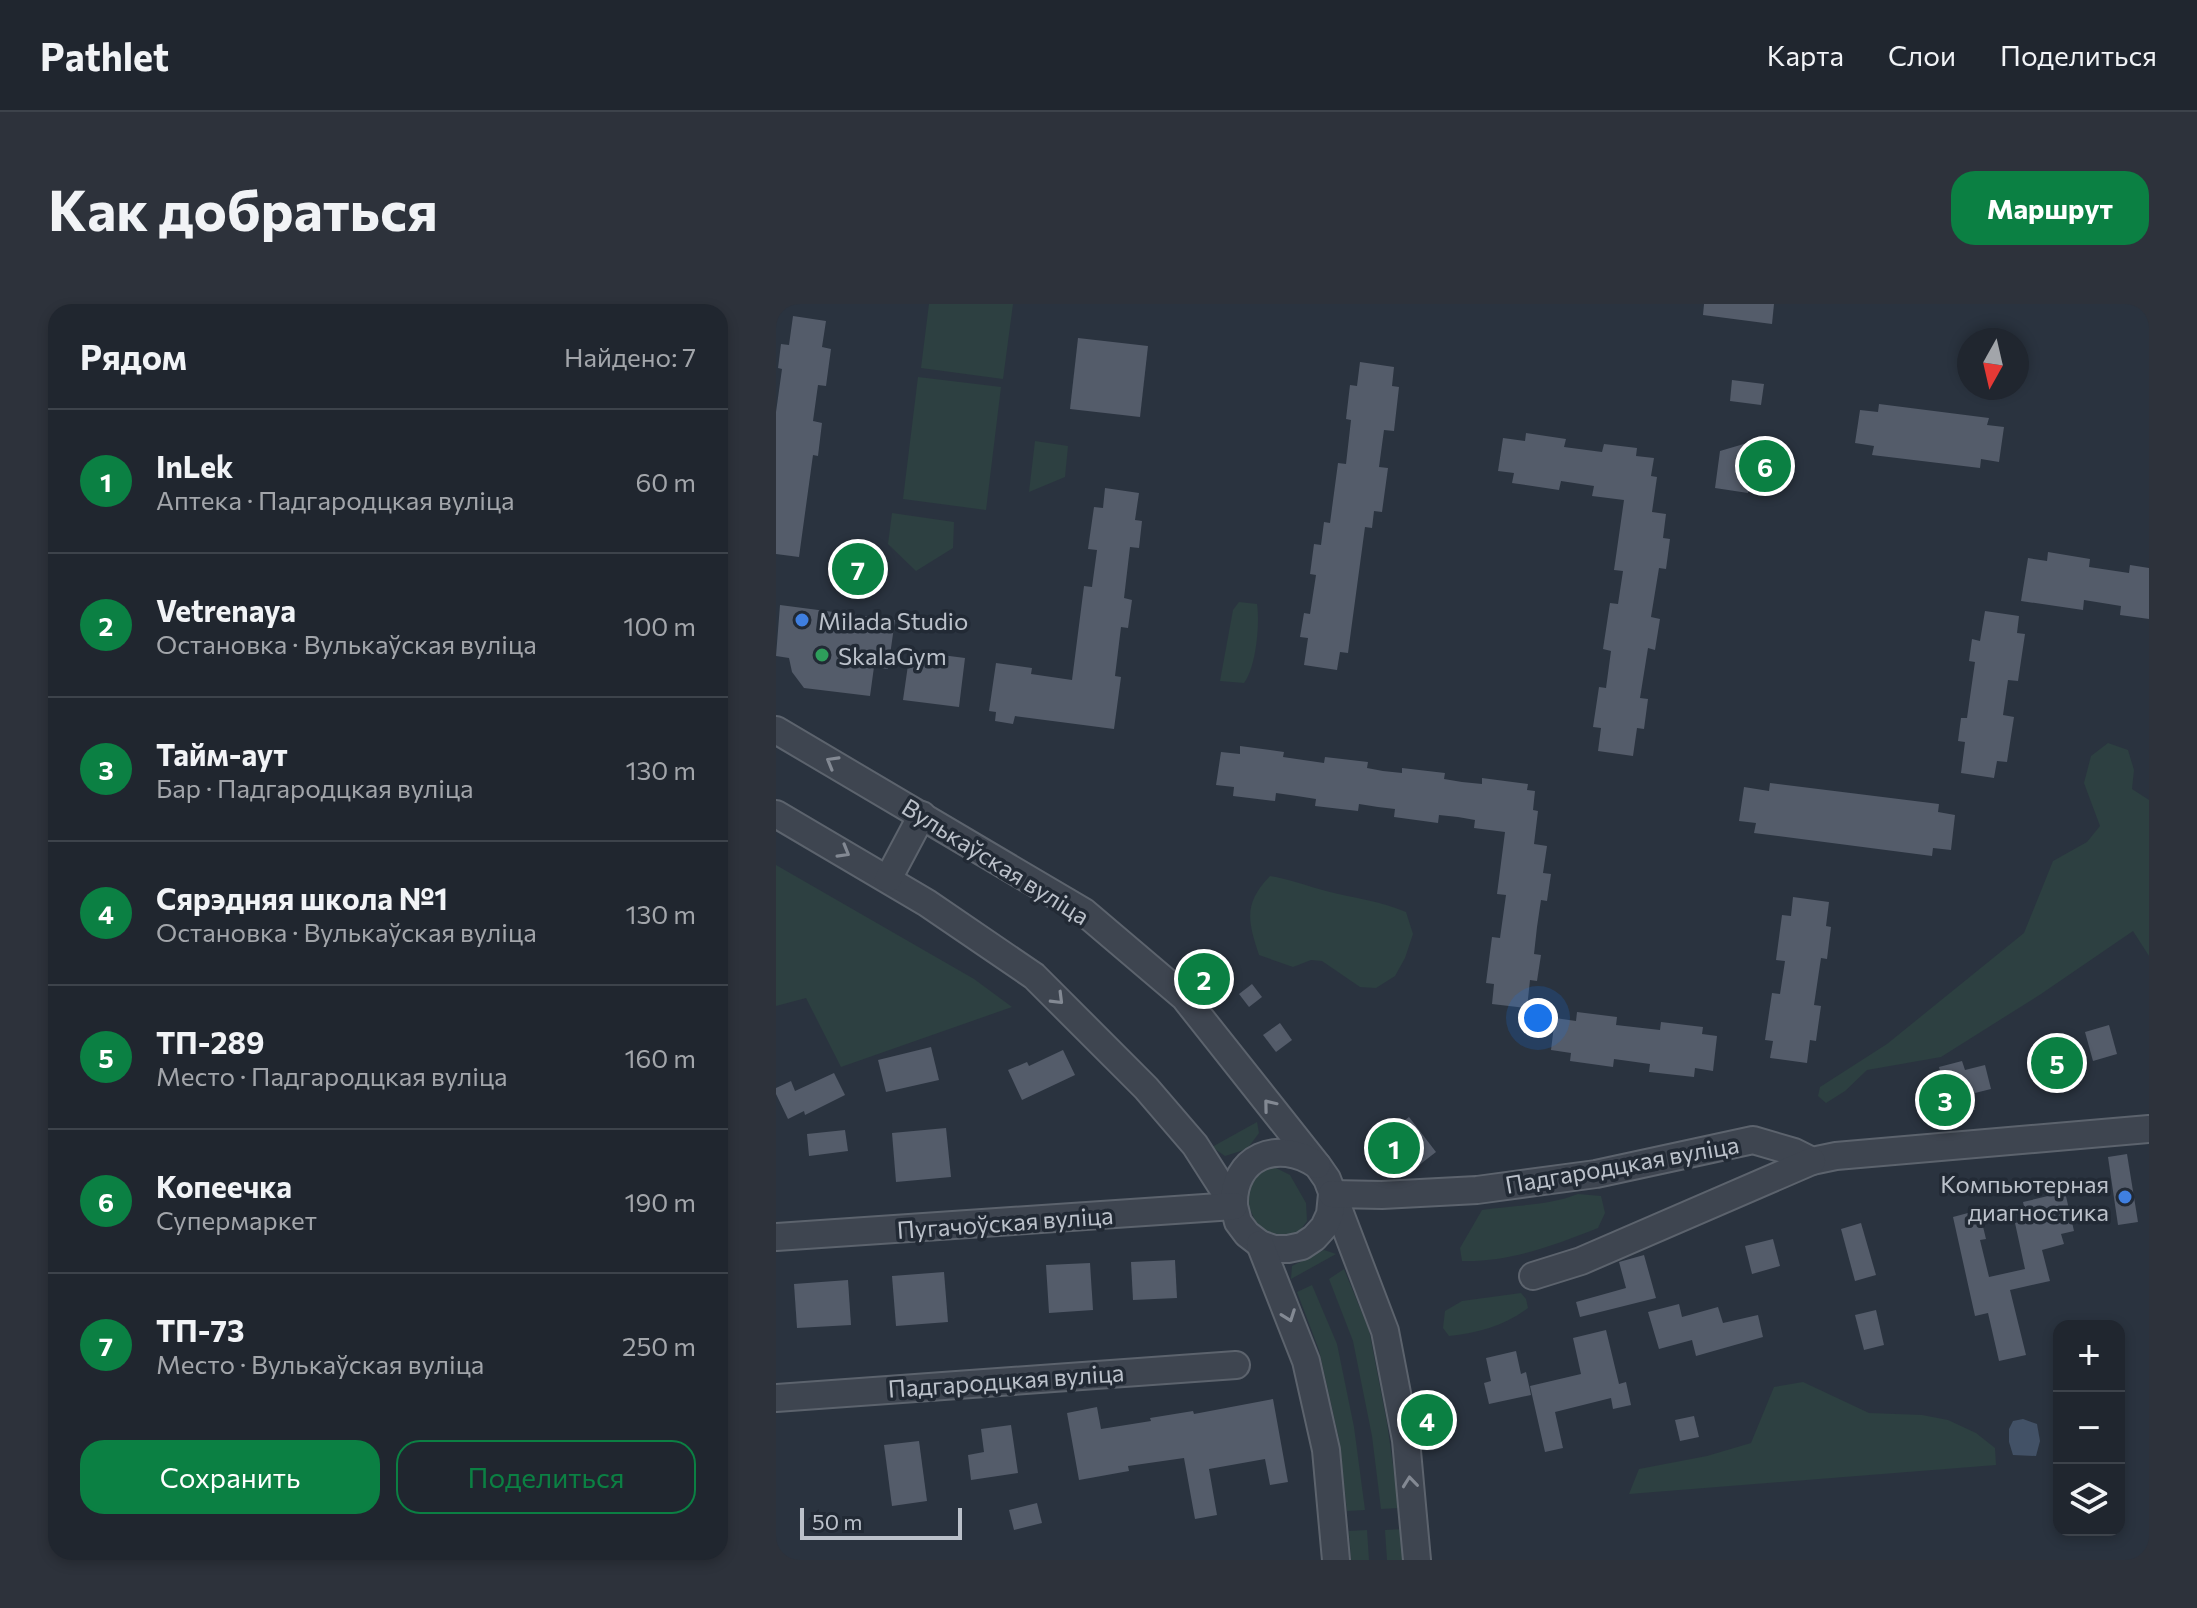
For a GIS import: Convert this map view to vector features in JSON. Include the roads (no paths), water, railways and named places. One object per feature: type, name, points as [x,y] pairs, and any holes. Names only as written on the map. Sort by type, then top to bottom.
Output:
[{"type":"street","name":"Вулькаўская вуліца","points":[[776,730],[1084,912],[1184,997],[1318,1166],[1327,1179],[1385,1331],[1406,1440],[1417,1560]]},
{"type":"street","points":[[776,814],[888,879],[1034,976],[1146,1088],[1195,1145],[1234,1206]]},
{"type":"street","points":[[888,879],[922,815]]},
{"type":"street","name":"Падгародцкая вуліца","points":[[1533,1276],[1581,1261],[1812,1161],[1836,1156],[2149,1129]]},
{"type":"street","name":"Падгародцкая вуліца","points":[[1332,1194],[1477,1190],[1596,1174],[1753,1140],[1794,1152],[1812,1161]]},
{"type":"street","points":[[1318,1166],[1305,1157],[1289,1152],[1275,1152],[1250,1164],[1235,1188],[1234,1206],[1238,1222],[1260,1244],[1274,1249],[1302,1246],[1324,1227],[1330,1214],[1332,1194]]},
{"type":"street","name":"Пугачоўская вуліца","points":[[776,1237],[1234,1206]]},
{"type":"street","points":[[1260,1244],[1306,1361],[1326,1450],[1336,1560]]},
{"type":"street","name":"Падгародцкая вуліца","points":[[776,1398],[1236,1365]]},
{"type":"water","points":[[2023,1419],[2037,1424],[2040,1441],[2036,1456],[2013,1455],[2009,1429],[2013,1421]]},
{"type":"place","name":"Копеечка","points":[[1765,466]]},
{"type":"place","name":"ТП-73","points":[[858,569]]},
{"type":"place","name":"Milada Studio","points":[[802,620]]},
{"type":"place","name":"SkalaGym","points":[[822,655]]},
{"type":"place","name":"Vetrenaya","points":[[1204,979]]},
{"type":"place","name":"ТП-289","points":[[2057,1063]]},
{"type":"place","name":"Тайм-аут","points":[[1945,1100]]},
{"type":"place","name":"InLek","points":[[1394,1148]]},
{"type":"place","name":"Компьютерная диагностика","points":[[2125,1197]]},
{"type":"place","name":"Сярэдняя школа №1","points":[[1427,1420]]}]
